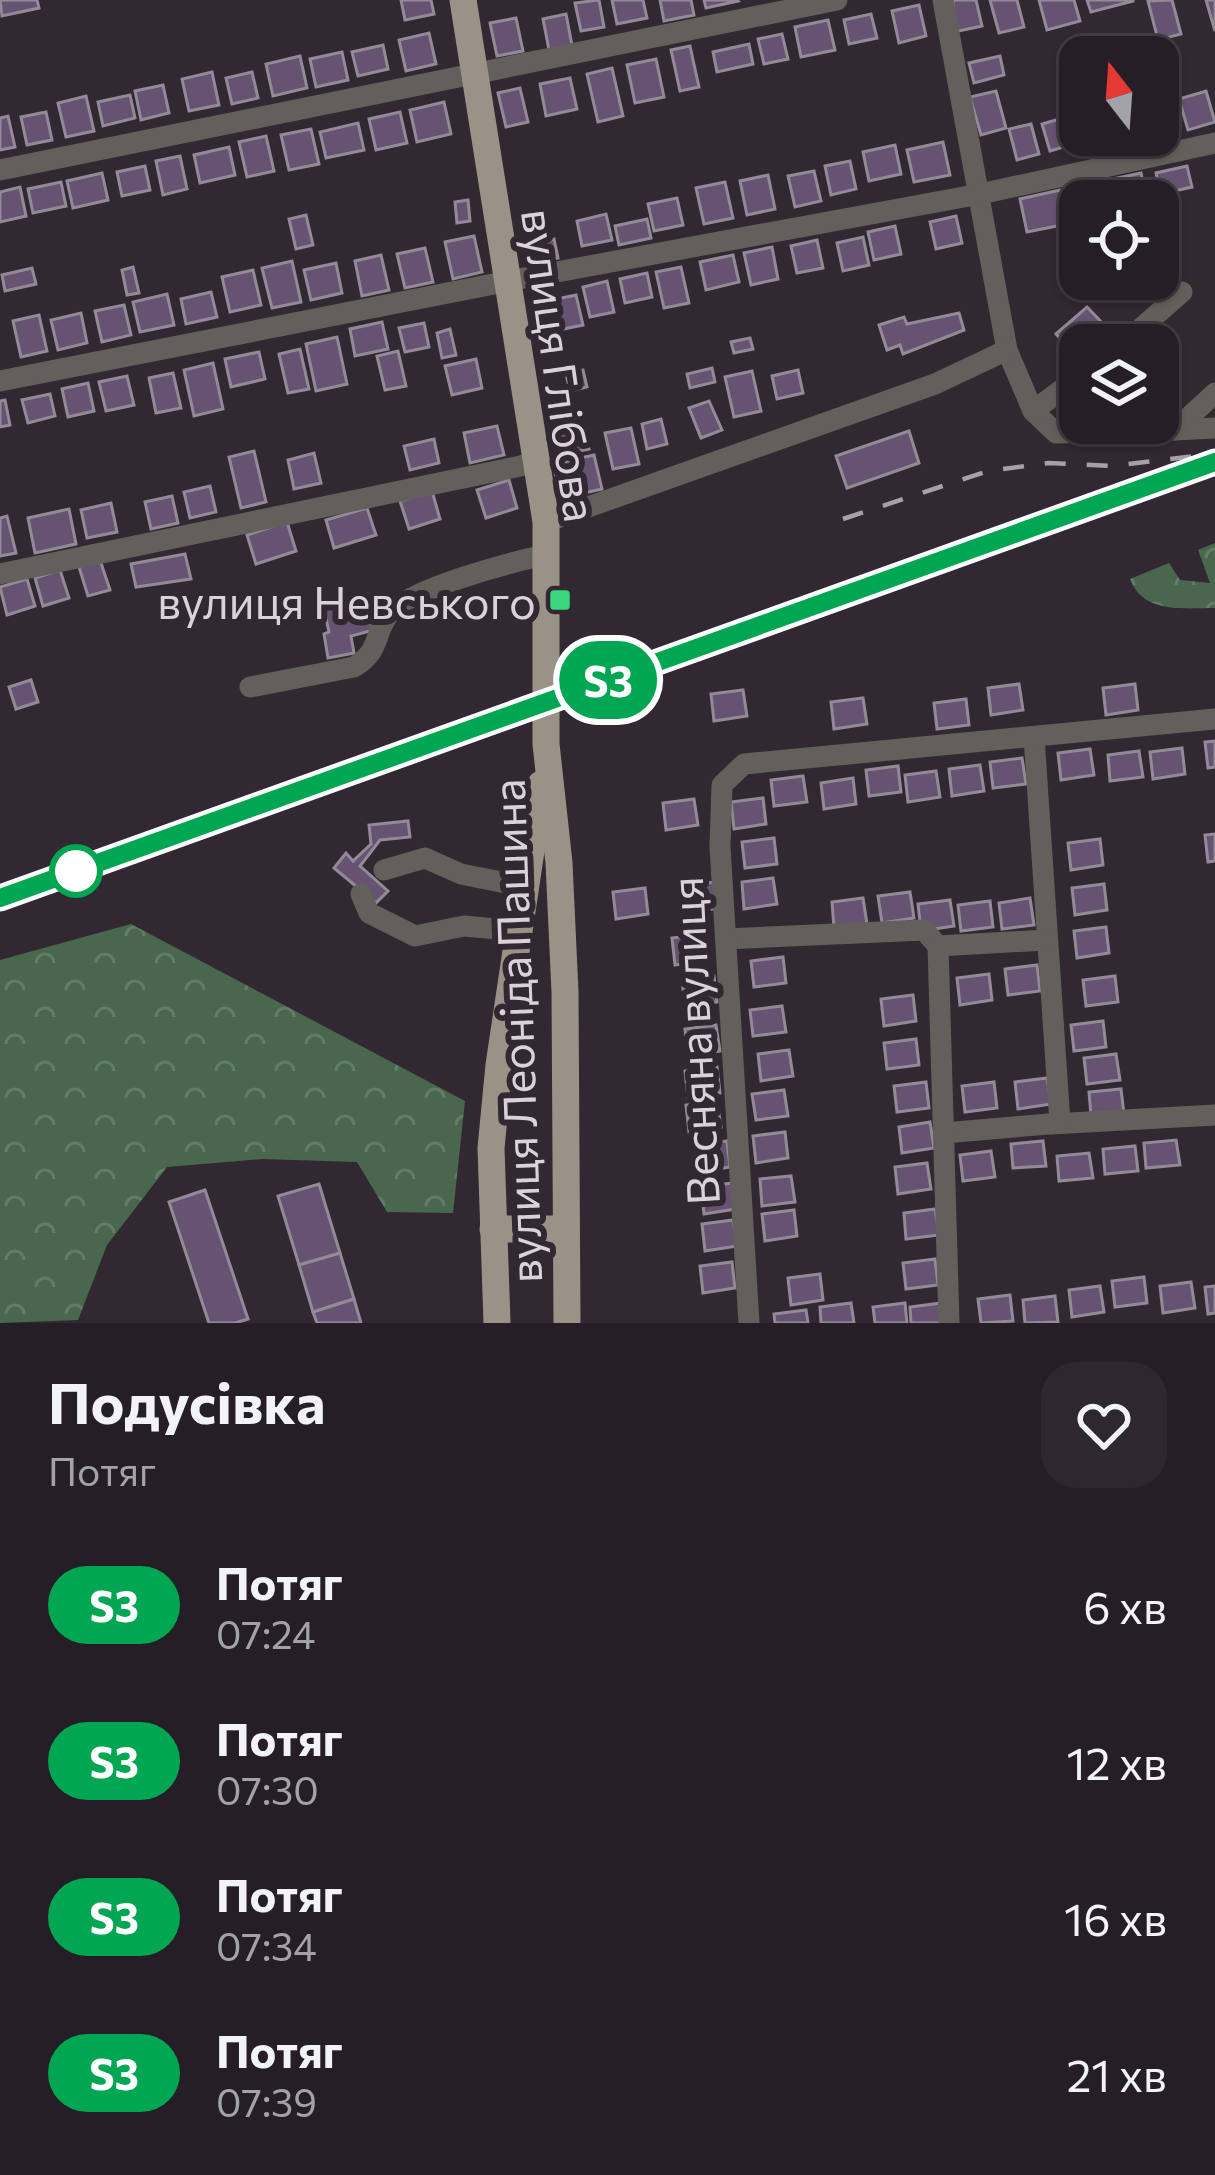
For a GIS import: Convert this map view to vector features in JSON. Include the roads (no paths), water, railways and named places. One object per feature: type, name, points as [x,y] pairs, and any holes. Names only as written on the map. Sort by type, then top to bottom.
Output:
[{"type":"main road","name":"вулиця Глібова","points":[[463,0],[539,459],[546,523],[546,744]]},
{"type":"main road","name":"вулиця Леоніда Пашина","points":[[496,1323],[495,1106],[546,744]]},
{"type":"main road","name":"вулиця Леоніда Пашина","points":[[546,744],[559,863],[565,992],[567,1323]]},
{"type":"main road","points":[[493,1229],[565,1229]]},
{"type":"street","points":[[0,170],[836,0]]},
{"type":"street","points":[[943,0],[1007,350],[1033,411],[1059,433]]},
{"type":"street","points":[[0,381],[980,194],[1215,143]]},
{"type":"street","points":[[1145,324],[1181,292]]},
{"type":"street","points":[[546,523],[935,384],[1007,350]]},
{"type":"street","points":[[1033,411],[1059,392]]},
{"type":"street","points":[[1179,426],[1215,393]]},
{"type":"street","points":[[1179,430],[1215,428]]},
{"type":"street","points":[[0,574],[539,459]]},
{"type":"street","points":[[250,688],[354,667],[369,658],[388,616],[409,597],[545,555]]},
{"type":"street","points":[[1051,1124],[1060,1124],[1034,737],[1215,718]]},
{"type":"street","name":"Весняна вулиця","points":[[749,1323],[720,847],[722,784],[744,764],[1034,737]]},
{"type":"street","points":[[384,870],[425,858],[460,874],[526,887]]},
{"type":"street","points":[[361,894],[369,913],[416,936],[464,926],[519,931]]},
{"type":"street","points":[[726,939],[924,930],[938,946],[950,1323]]},
{"type":"street","points":[[938,946],[1046,940]]},
{"type":"street","points":[[944,1133],[1215,1115]]},
{"type":"railway","points":[[843,519],[988,471],[1048,463],[1113,466],[1203,455]]},
{"type":"railway","points":[[0,898],[1215,462]]},
{"type":"train","name":"S3","points":[[0,898],[1215,462]]},
{"type":"place","name":"вулиця Невського","points":[[560,600]]}]
